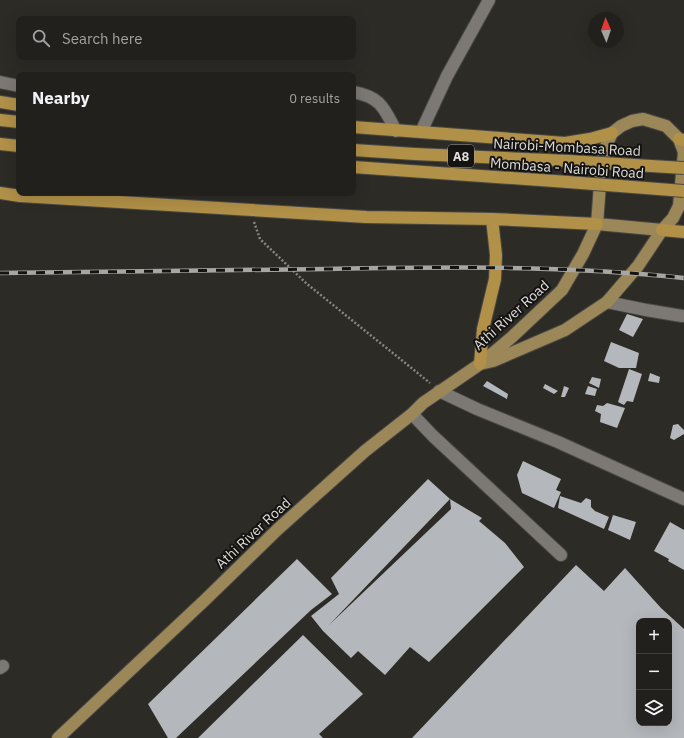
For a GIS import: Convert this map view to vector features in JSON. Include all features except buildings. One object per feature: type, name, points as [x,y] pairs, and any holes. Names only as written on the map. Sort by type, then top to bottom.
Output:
[{"type":"highway","points":[[0,102],[16,105]]},
{"type":"highway","points":[[0,120],[16,122]]},
{"type":"highway","points":[[356,128],[565,143],[590,139],[612,133]]},
{"type":"highway","points":[[0,144],[16,146]]},
{"type":"highway","name":"Nairobi-Mombasa Road","points":[[356,150],[684,168]]},
{"type":"highway","name":"Mombasa - Nairobi Road","points":[[356,167],[684,191]]},
{"type":"highway","points":[[0,193],[16,195]]},
{"type":"highway","points":[[20,196],[366,218],[492,219],[598,224]]},
{"type":"highway","points":[[480,364],[483,330],[495,279],[496,255],[492,219]]},
{"type":"highway","points":[[662,230],[684,232]]},
{"type":"main road","name":"Athi River Road","points":[[58,738],[278,529],[370,447],[412,414],[439,390],[480,364],[512,337],[562,290],[598,224],[601,171],[606,146],[612,133],[632,121],[642,119],[666,126],[680,135],[684,152],[679,206],[638,266],[607,302],[565,330],[493,361],[480,364]]},
{"type":"main road","points":[[598,224],[662,230]]},
{"type":"street","points":[[421,132],[447,76],[489,0]]},
{"type":"street","points":[[0,82],[16,85]]},
{"type":"street","points":[[356,93],[372,97],[380,103],[396,131]]},
{"type":"street","points":[[607,302],[682,316]]},
{"type":"street","points":[[439,390],[477,409],[558,442],[684,499]]},
{"type":"street","points":[[412,414],[433,436],[561,555]]},
{"type":"path","points":[[250,211],[260,239],[307,284],[439,390]]},
{"type":"railway","points":[[0,273],[506,268],[595,271],[684,278]]}]
